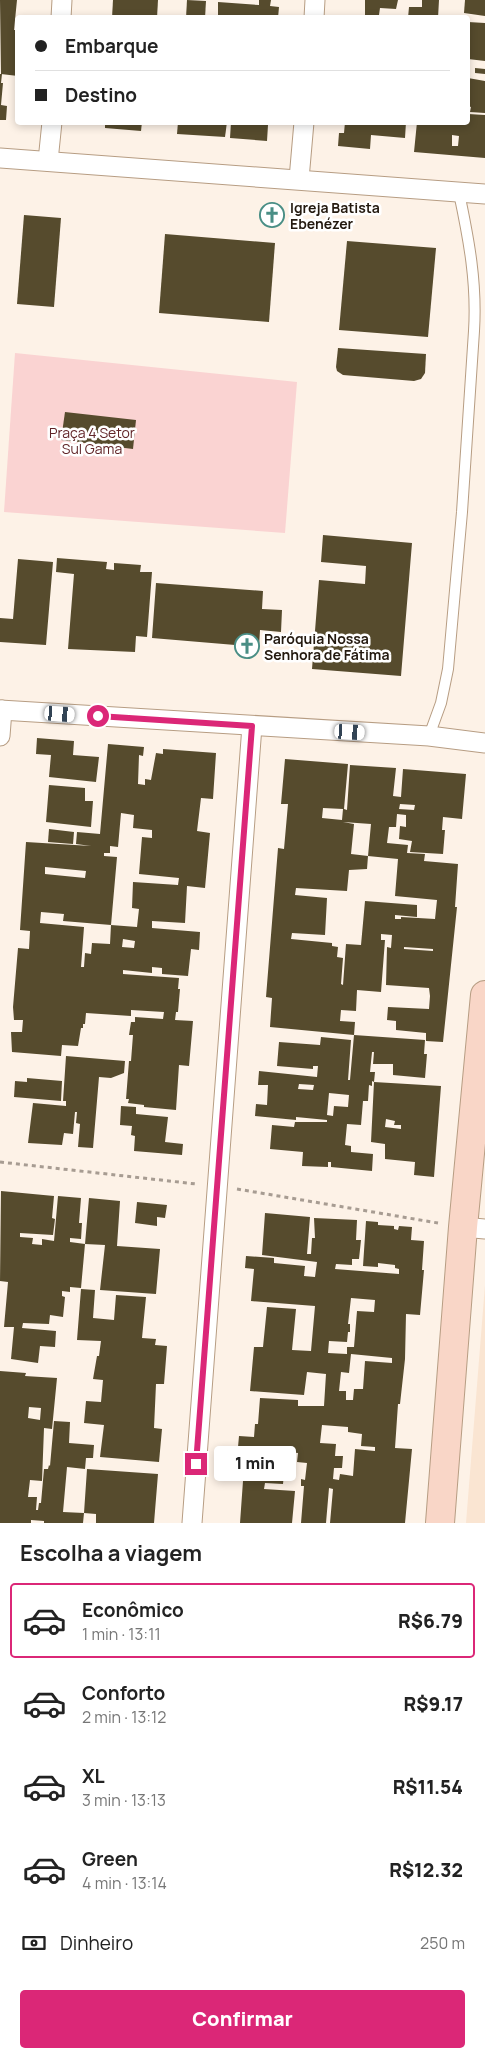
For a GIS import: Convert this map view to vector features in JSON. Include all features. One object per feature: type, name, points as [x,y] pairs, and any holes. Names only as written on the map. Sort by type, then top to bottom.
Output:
[{"type":"street","points":[[61,15],[62,0]]},
{"type":"street","points":[[314,15],[315,0]]},
{"type":"street","points":[[48,161],[52,125]]},
{"type":"street","points":[[299,179],[304,125]]},
{"type":"street","points":[[0,158],[485,194]]},
{"type":"street","points":[[0,736],[1,710],[429,736],[485,743]]},
{"type":"street","points":[[192,1523],[252,726]]},
{"type":"street","points":[[440,1523],[474,1228],[485,995]]},
{"type":"lane","points":[[429,736],[441,703],[448,669],[462,512],[474,331],[475,306],[471,249],[459,192]]},
{"type":"shaded area","points":[[485,1285],[485,1523],[466,1523]]},
{"type":"green space","name":"Praça 4 Setor Sul Gama","points":[[15,353],[297,382],[285,533],[4,512]]},
{"type":"building","points":[[0,0],[17,0],[14,30],[15,76],[1,74]]},
{"type":"building","points":[[113,0],[158,0],[157,15],[112,15]]},
{"type":"building","points":[[187,0],[206,1],[205,15],[186,15]]},
{"type":"building","points":[[259,0],[271,0],[270,6],[279,7],[278,15],[218,15],[218,2],[259,5]]},
{"type":"building","points":[[365,0],[398,0],[396,9],[380,8],[379,15],[365,15]]},
{"type":"building","points":[[422,0],[439,0],[438,15],[408,15],[409,7],[422,7]]},
{"type":"building","points":[[465,0],[485,0],[485,16],[464,13]]},
{"type":"building","points":[[470,22],[485,23],[485,61],[470,59]]},
{"type":"building","points":[[475,68],[485,69],[485,74],[475,73]]},
{"type":"building","points":[[0,74],[2,74],[1,83],[3,83],[1,105],[7,106],[6,120],[0,120]]},
{"type":"building","points":[[470,78],[485,81],[485,113],[470,112]]},
{"type":"building","points":[[470,114],[485,115],[485,158],[414,152],[417,125],[470,125]],"holes":[[[452,135],[459,136],[458,146],[452,146]]]},
{"type":"building","points":[[105,125],[142,125],[141,131],[105,128]]},
{"type":"building","points":[[178,125],[227,125],[225,137],[177,134]]},
{"type":"building","points":[[231,125],[268,125],[267,141],[230,138]]},
{"type":"building","points":[[345,125],[406,125],[405,138],[371,135],[370,149],[338,146],[339,133],[344,133]]},
{"type":"building","points":[[24,215],[61,218],[54,307],[17,304]]},
{"type":"building","points":[[165,234],[275,243],[269,322],[159,313]]},
{"type":"building","points":[[347,241],[436,248],[428,337],[339,330]]},
{"type":"building","points":[[338,348],[426,354],[425,373],[421,379],[414,381],[343,375],[337,371],[336,367]]},
{"type":"building","points":[[65,412],[136,420],[133,449],[61,440]]},
{"type":"building","points":[[323,535],[412,543],[401,676],[312,669],[319,580],[365,584],[366,566],[321,562]],"holes":[[[356,637],[363,637],[362,644],[356,644]]]},
{"type":"building","points":[[57,558],[107,562],[106,569],[114,570],[114,563],[141,565],[140,572],[152,572],[147,637],[136,636],[135,652],[68,649],[74,574],[56,572]]},
{"type":"building","points":[[18,559],[53,562],[46,645],[0,642],[0,618],[13,619]]},
{"type":"building","points":[[156,583],[263,591],[262,609],[282,610],[281,632],[260,630],[259,647],[152,638]]},
{"type":"building","points":[[37,738],[74,741],[73,755],[99,757],[96,782],[49,777],[51,755],[36,754]]},
{"type":"building","points":[[108,744],[144,747],[143,756],[139,755],[138,784],[145,785],[145,779],[151,780],[156,753],[163,754],[163,749],[216,753],[213,799],[201,798],[197,831],[210,833],[205,888],[187,886],[185,923],[152,921],[152,928],[200,932],[199,950],[191,949],[188,976],[162,974],[162,968],[152,967],[152,973],[123,970],[123,974],[179,978],[178,1012],[176,1012],[175,1020],[193,1021],[189,1066],[179,1065],[176,1110],[144,1107],[144,1105],[128,1103],[129,1099],[126,1099],[133,1035],[129,1035],[131,1022],[135,1022],[135,1017],[163,1019],[164,1012],[131,1010],[131,1016],[86,1013],[85,1024],[81,1028],[78,1046],[62,1045],[61,1056],[12,1052],[11,1032],[22,1032],[23,1020],[14,1020],[13,1007],[18,948],[29,949],[30,931],[20,930],[26,842],[91,846],[76,844],[77,832],[100,834]],"holes":[[[121,813],[134,815],[133,828],[152,830],[152,838],[142,837],[139,874],[179,878],[178,885],[133,882],[132,908],[139,909],[137,927],[111,925],[117,857],[104,856],[104,853],[110,853],[110,846],[118,847]],[[45,867],[86,871],[85,878],[45,874]],[[41,912],[64,914],[63,921],[111,925],[110,944],[92,943],[91,954],[85,953],[84,967],[81,967],[84,927],[40,923]],[[123,939],[135,941],[134,948],[122,947]]]},
{"type":"building","points":[[285,759],[348,764],[344,809],[347,810],[350,765],[396,768],[393,796],[401,797],[403,769],[466,774],[462,819],[443,817],[442,830],[445,830],[443,854],[410,852],[412,841],[399,839],[400,826],[406,827],[406,815],[397,814],[396,827],[389,827],[387,843],[408,845],[407,853],[425,854],[424,861],[458,864],[455,907],[457,907],[443,1042],[426,1041],[426,1033],[396,1030],[396,1021],[387,1020],[388,1007],[429,1009],[430,996],[429,988],[386,985],[387,947],[391,948],[392,935],[381,934],[381,940],[385,940],[381,992],[357,990],[356,1011],[341,1010],[340,1021],[355,1022],[354,1035],[270,1027],[272,998],[266,997],[278,848],[284,849],[288,804],[281,804]],"holes":[[[400,804],[415,805],[414,810],[399,809]],[[323,808],[343,809],[342,820],[322,818]],[[343,822],[371,824],[368,856],[351,854],[354,824]],[[368,856],[398,859],[395,896],[437,900],[435,919],[401,917],[401,919],[395,919],[395,915],[417,917],[417,905],[365,901],[361,945],[346,944],[343,985],[341,984],[343,958],[337,957],[338,947],[332,946],[332,943],[291,939],[292,933],[325,935],[327,898],[295,895],[296,888],[347,891],[349,870],[367,869]],[[404,947],[433,949],[433,951],[404,949]]]},
{"type":"building","points":[[49,785],[85,788],[85,801],[93,801],[91,827],[46,822]]},
{"type":"building","points":[[49,829],[74,832],[73,844],[48,842]]},
{"type":"building","points":[[354,1035],[425,1040],[424,1054],[427,1054],[425,1078],[393,1075],[393,1064],[373,1064],[374,1052],[372,1052],[370,1072],[375,1072],[374,1082],[372,1081],[372,1086],[369,1085],[368,1101],[363,1101],[361,1125],[347,1124],[345,1145],[351,1146],[351,1152],[373,1154],[372,1171],[331,1167],[331,1162],[328,1162],[328,1167],[302,1166],[303,1152],[270,1149],[272,1125],[294,1127],[295,1122],[327,1122],[327,1120],[296,1117],[296,1120],[255,1116],[256,1104],[267,1105],[268,1085],[258,1085],[259,1071],[317,1077],[318,1066],[313,1066],[313,1069],[277,1066],[279,1042],[320,1045],[321,1037],[351,1040],[348,1080],[350,1080]],"holes":[[[299,1084],[314,1085],[313,1090],[298,1089]],[[329,1093],[349,1095],[348,1107],[334,1106],[333,1116],[327,1115]]]},
{"type":"building","points":[[66,1056],[125,1061],[124,1073],[111,1078],[99,1077],[93,1148],[78,1147],[80,1124],[76,1123],[77,1112],[75,1112],[73,1134],[64,1133],[62,1145],[28,1143],[33,1103],[66,1106],[66,1101],[63,1101]]},
{"type":"building","points":[[27,1078],[62,1081],[61,1101],[14,1097],[15,1081],[27,1082]]},
{"type":"building","points":[[374,1082],[441,1086],[434,1177],[414,1175],[415,1162],[385,1159],[385,1144],[371,1142]],"holes":[[[386,1119],[395,1121],[394,1125],[401,1125],[401,1129],[385,1127]]]},
{"type":"building","points":[[121,1106],[136,1107],[136,1114],[168,1117],[165,1142],[183,1144],[182,1155],[134,1151],[135,1136],[131,1135],[132,1126],[120,1125]]},
{"type":"building","points":[[1,1191],[54,1196],[52,1218],[55,1219],[53,1235],[20,1233],[20,1237],[33,1238],[32,1244],[42,1245],[42,1239],[54,1241],[58,1196],[81,1198],[79,1223],[82,1223],[81,1239],[70,1238],[70,1242],[85,1244],[81,1288],[70,1287],[70,1292],[62,1291],[62,1296],[65,1297],[63,1317],[50,1315],[49,1324],[23,1323],[22,1328],[56,1331],[55,1347],[40,1346],[38,1363],[11,1359],[14,1327],[4,1327],[8,1282],[0,1281]]},
{"type":"building","points":[[89,1198],[120,1201],[117,1246],[160,1249],[156,1294],[100,1290],[105,1245],[85,1244]]},
{"type":"building","points":[[137,1202],[167,1205],[165,1218],[157,1217],[157,1226],[135,1223]]},
{"type":"building","points":[[265,1213],[310,1217],[307,1254],[311,1254],[312,1238],[315,1238],[314,1218],[357,1220],[356,1240],[361,1240],[359,1259],[352,1259],[352,1265],[336,1264],[335,1269],[399,1274],[399,1269],[395,1268],[395,1265],[378,1263],[378,1267],[363,1266],[366,1221],[378,1222],[378,1225],[394,1226],[394,1229],[398,1230],[399,1226],[412,1227],[411,1240],[424,1241],[422,1270],[424,1270],[420,1315],[406,1314],[405,1359],[400,1404],[398,1404],[395,1448],[412,1449],[405,1523],[330,1523],[333,1489],[329,1488],[326,1523],[301,1523],[304,1486],[301,1486],[301,1479],[305,1480],[307,1463],[297,1462],[298,1453],[288,1452],[286,1454],[283,1484],[265,1483],[264,1489],[295,1491],[292,1523],[240,1523],[243,1481],[235,1480],[239,1436],[254,1437],[255,1424],[258,1424],[260,1398],[298,1400],[298,1406],[324,1406],[326,1374],[307,1372],[304,1395],[250,1391],[254,1347],[263,1347],[267,1307],[296,1309],[292,1350],[311,1351],[315,1306],[251,1301],[254,1269],[245,1268],[246,1256],[274,1258],[274,1263],[305,1266],[304,1276],[315,1277],[317,1262],[262,1255]],"holes":[[[351,1298],[375,1300],[374,1312],[357,1311],[354,1347],[347,1347],[347,1354],[328,1353],[329,1341],[347,1342],[348,1332],[350,1332],[350,1324],[348,1324]],[[351,1354],[392,1358],[392,1363],[365,1361],[363,1389],[354,1389],[353,1400],[346,1400],[346,1391],[339,1391],[341,1372],[349,1373]],[[322,1425],[348,1427],[348,1432],[362,1434],[361,1446],[375,1447],[375,1451],[355,1449],[353,1476],[340,1474],[339,1480],[333,1479],[334,1468],[342,1468],[343,1456],[335,1456],[336,1444],[320,1443]]]},
{"type":"building","points":[[81,1289],[95,1290],[93,1318],[114,1320],[116,1295],[146,1297],[142,1338],[156,1339],[155,1345],[167,1346],[164,1384],[156,1384],[154,1428],[162,1429],[159,1462],[100,1457],[104,1425],[84,1423],[86,1401],[101,1402],[103,1380],[93,1379],[101,1341],[77,1340]]},
{"type":"building","points":[[0,1371],[26,1373],[25,1376],[57,1378],[52,1429],[44,1428],[42,1481],[30,1480],[28,1497],[37,1497],[36,1510],[38,1510],[39,1503],[41,1503],[44,1469],[48,1469],[50,1466],[54,1421],[70,1422],[69,1443],[94,1445],[93,1458],[86,1458],[85,1469],[67,1467],[63,1512],[84,1513],[83,1523],[44,1523],[44,1521],[31,1520],[31,1523],[0,1523]],"holes":[[[29,1407],[41,1408],[40,1420],[28,1418]]]},
{"type":"building","points":[[87,1469],[158,1474],[154,1523],[96,1523],[96,1514],[84,1513]]},
{"type":"place","name":"Igreja Batista Ebenézer","points":[[272,215]]},
{"type":"place","name":"Paróquia Nossa Senhora de Fátima","points":[[247,646]]},
{"type":"route","points":[[98,716],[252,726],[196,1464]]}]
